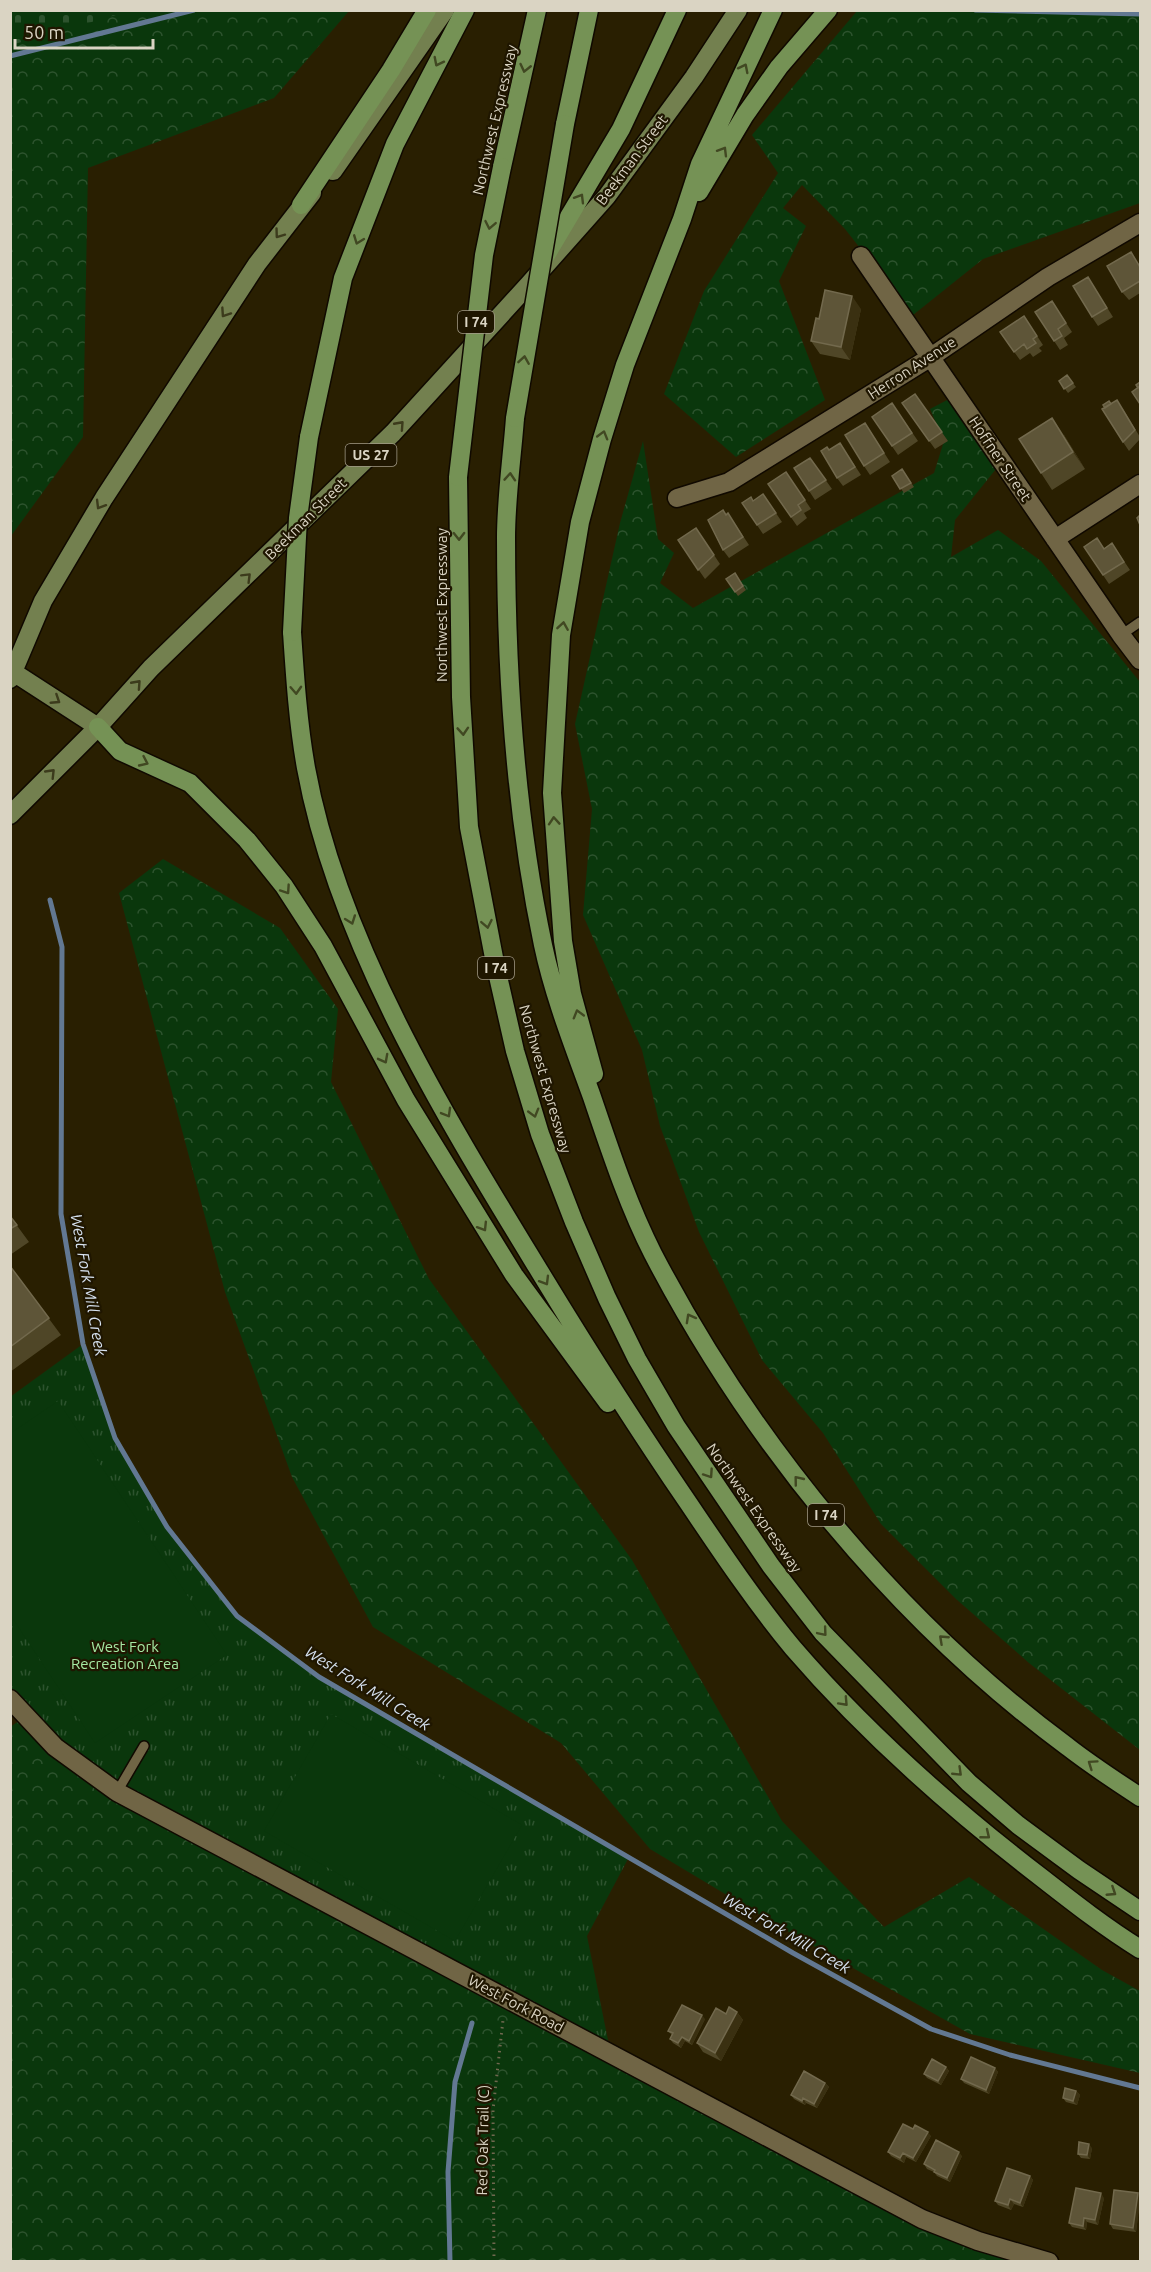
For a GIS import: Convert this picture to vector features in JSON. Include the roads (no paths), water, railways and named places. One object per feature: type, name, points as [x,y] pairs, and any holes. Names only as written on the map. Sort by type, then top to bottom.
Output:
[{"type":"highway","points":[[301,204],[391,70],[427,10]]},
{"type":"highway","points":[[465,10],[395,144],[343,278],[309,437],[298,518],[292,632],[296,703],[306,771],[325,845],[352,925],[385,998],[498,1203],[593,1360],[747,1590],[795,1649],[890,1751],[988,1837],[1140,1949]]},
{"type":"highway","name":"Northwest Expressway","points":[[537,10],[484,255],[458,477],[460,697],[469,826],[495,963],[515,1051],[540,1134],[574,1222],[637,1359],[676,1426],[771,1566],[822,1633],[969,1783],[1062,1857],[1140,1911]]},
{"type":"highway","name":"I 74","points":[[589,10],[565,124],[515,418],[506,535],[511,698],[524,837],[544,948],[566,1026],[611,1152],[652,1251],[713,1360],[780,1458],[849,1542],[913,1611],[992,1685],[1066,1746],[1140,1797]]},
{"type":"highway","name":"US 27","points":[[529,284],[621,129],[677,10]]},
{"type":"highway","points":[[611,1152],[588,1050],[572,994],[563,941],[552,793],[561,634],[580,522],[628,355],[682,219],[700,164],[773,10]]},
{"type":"highway","points":[[682,219],[745,115],[779,67],[828,10]]},
{"type":"highway","points":[[98,728],[120,751],[190,783],[247,840],[284,886],[323,946],[406,1100],[514,1275],[612,1408],[649,1445]]},
{"type":"main road","points":[[98,728],[12,674],[43,601],[104,498],[207,339],[301,204],[336,168],[445,10]]},
{"type":"main road","name":"Beekman Street","points":[[10,815],[98,728],[151,668],[393,433],[529,284],[607,196],[694,78],[738,10]]},
{"type":"street","name":"Herron Avenue","points":[[677,498],[729,482],[931,357],[1048,277],[1140,224]]},
{"type":"street","name":"Hoffner Street","points":[[861,256],[1120,635],[1140,660]]},
{"type":"street","points":[[1054,539],[1140,484]]},
{"type":"street","name":"West Fork Road","points":[[10,1699],[55,1747],[117,1792],[922,2219],[978,2241],[1049,2262]]},
{"type":"lane","points":[[1120,635],[1140,622]]},
{"type":"lane","points":[[117,1792],[144,1746]]},
{"type":"waterway","name":"West Fork Mill Creek","points":[[10,56],[194,10]]},
{"type":"waterway","name":"West Fork Mill Creek","points":[[975,10],[1140,14]]},
{"type":"waterway","name":"West Fork Mill Creek","points":[[50,900],[62,947],[61,1214],[83,1344],[115,1438],[167,1527],[237,1616],[319,1677],[793,1953],[931,2029],[1010,2055],[1140,2088]]},
{"type":"waterway","points":[[450,2262],[448,2172],[455,2082],[472,2023]]},
{"type":"park label","name":"West Fork Recreation Area","points":[[125,1656]]}]
